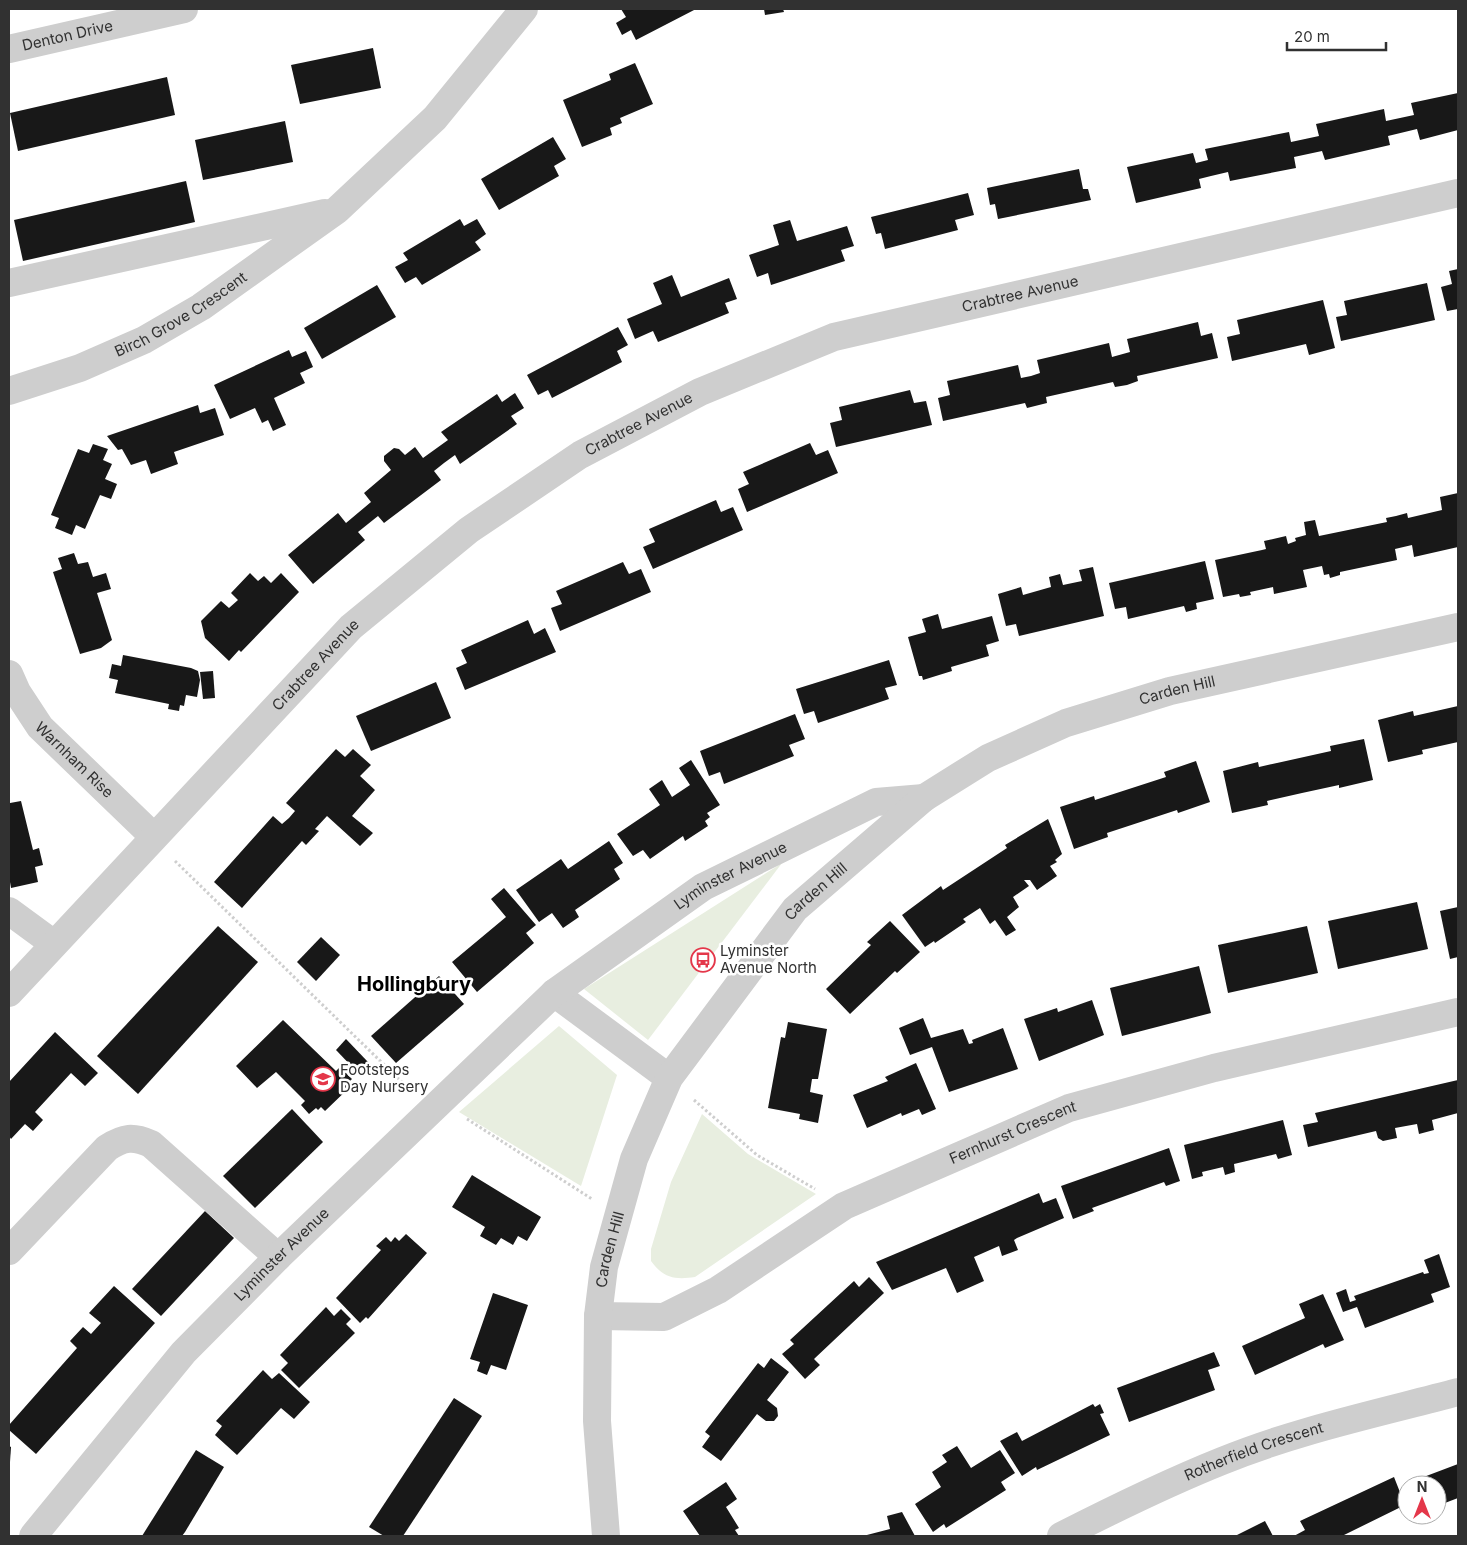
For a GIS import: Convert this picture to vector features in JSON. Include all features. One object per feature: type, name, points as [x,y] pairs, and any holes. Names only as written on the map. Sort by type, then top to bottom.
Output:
[{"type":"street","name":"Denton Drive","points":[[9,49],[184,9]]},
{"type":"street","name":"Birch Grove Crescent","points":[[9,391],[80,368],[144,340],[201,307],[337,210],[435,118],[524,9]]},
{"type":"street","name":"Crabtree Avenue","points":[[9,993],[153,836],[351,627],[469,530],[580,455],[700,392],[834,338],[1458,193]]},
{"type":"street","points":[[9,283],[337,210]]},
{"type":"street","name":"Carden Hill","points":[[606,1536],[598,1421],[598,1316],[604,1267],[634,1159],[669,1078],[795,909],[924,798],[988,758],[1066,724],[1170,690],[1458,627]]},
{"type":"street","name":"Warnham Rise","points":[[9,674],[17,692],[40,727],[153,836]]},
{"type":"street","name":"Lyminster Avenue","points":[[33,1536],[183,1353],[278,1258],[554,993],[703,887],[876,802],[924,798]]},
{"type":"street","points":[[9,911],[54,944]]},
{"type":"street","points":[[554,993],[669,1078]]},
{"type":"street","name":"Fernhurst Crescent","points":[[598,1316],[664,1317],[718,1290],[844,1206],[1069,1108],[1214,1068],[1458,1012]]},
{"type":"street","points":[[9,1251],[107,1148],[124,1138],[134,1137],[151,1144],[278,1258]]},
{"type":"street","name":"Rotherfield Crescent","points":[[1061,1536],[1137,1498],[1223,1460],[1322,1427],[1458,1392]]},
{"type":"path","points":[[192,879],[437,1107],[618,1215]]},
{"type":"path","points":[[669,1078],[757,1156],[844,1206]]},
{"type":"shaded area","points":[[782,863],[648,1040],[584,989]]},
{"type":"shaded area","points":[[559,1026],[617,1075],[581,1186],[459,1112]]},
{"type":"shaded area","points":[[702,1114],[748,1154],[816,1194],[695,1277],[675,1278],[660,1271],[651,1261],[651,1249],[671,1182]]},
{"type":"building","points":[[621,9],[696,9],[636,40],[631,30],[622,35],[616,23],[626,17]]},
{"type":"building","points":[[764,9],[783,9],[784,12],[765,15]]},
{"type":"building","points":[[373,48],[381,88],[300,104],[291,65]]},
{"type":"building","points":[[635,63],[653,104],[620,118],[622,123],[610,128],[612,135],[582,147],[563,100],[611,80],[609,74]]},
{"type":"building","points":[[167,77],[175,115],[18,151],[10,113]]},
{"type":"building","points":[[1458,93],[1458,130],[1420,140],[1417,129],[1388,136],[1390,145],[1325,160],[1322,151],[1294,157],[1296,168],[1230,181],[1228,172],[1199,179],[1201,188],[1136,203],[1127,167],[1193,153],[1196,163],[1208,160],[1205,149],[1289,132],[1291,142],[1319,136],[1316,124],[1384,109],[1386,121],[1414,115],[1411,103]]},
{"type":"building","points":[[285,121],[293,162],[203,180],[195,140]]},
{"type":"building","points":[[553,137],[566,159],[554,166],[559,176],[499,210],[481,179]]},
{"type":"building","points":[[1079,169],[1083,189],[1088,189],[1091,200],[998,219],[995,204],[990,205],[987,188]]},
{"type":"building","points":[[186,181],[195,222],[23,261],[14,220]]},
{"type":"building","points":[[968,193],[974,215],[955,220],[958,230],[885,249],[881,233],[876,234],[871,217]]},
{"type":"building","points":[[460,219],[464,226],[477,219],[486,234],[475,242],[481,250],[422,285],[416,277],[405,283],[395,267],[408,260],[403,253]]},
{"type":"building","points":[[790,220],[797,241],[847,226],[854,246],[841,250],[845,261],[771,285],[768,273],[757,277],[749,255],[779,245],[773,225]]},
{"type":"building","points":[[1458,269],[1458,309],[1447,311],[1441,287],[1452,284],[1449,271]]},
{"type":"building","points":[[672,275],[681,297],[729,278],[737,299],[725,303],[729,313],[658,342],[653,331],[635,339],[627,319],[662,304],[653,283]]},
{"type":"building","points":[[1427,283],[1435,320],[1341,341],[1336,317],[1347,315],[1344,301]]},
{"type":"building","points":[[377,285],[396,317],[322,359],[304,328]]},
{"type":"building","points":[[1323,300],[1335,348],[1309,355],[1306,344],[1232,361],[1227,337],[1240,334],[1237,320]]},
{"type":"building","points":[[1198,322],[1201,336],[1212,333],[1218,358],[1137,376],[1138,381],[1127,385],[1115,387],[1113,382],[1046,397],[1047,403],[1027,408],[1025,403],[943,421],[938,398],[950,395],[947,381],[1018,365],[1021,378],[1031,376],[1040,373],[1037,360],[1109,343],[1112,357],[1130,352],[1127,339]]},
{"type":"building","points":[[618,327],[628,345],[617,351],[622,362],[552,398],[548,390],[538,395],[527,375]]},
{"type":"building","points":[[289,350],[292,357],[306,351],[313,367],[300,373],[305,383],[274,398],[286,425],[273,431],[268,420],[262,423],[255,408],[230,419],[214,385]]},
{"type":"building","points":[[910,390],[914,403],[926,401],[932,425],[836,447],[830,423],[842,420],[839,407]]},
{"type":"building","points":[[515,393],[524,408],[511,416],[517,424],[460,464],[455,455],[444,463],[434,471],[441,480],[384,523],[378,516],[358,532],[365,540],[313,584],[288,555],[338,513],[346,523],[371,502],[364,493],[391,470],[384,461],[384,456],[394,448],[399,449],[405,455],[415,447],[423,458],[448,440],[441,432],[497,394],[502,402]]},
{"type":"building","points":[[198,405],[200,413],[215,408],[224,435],[174,452],[178,464],[151,474],[146,460],[131,465],[122,449],[118,450],[107,436]]},
{"type":"building","points":[[810,443],[816,455],[828,450],[838,473],[747,512],[738,489],[749,484],[743,472]]},
{"type":"building","points":[[93,444],[108,449],[103,460],[112,464],[105,479],[117,484],[111,499],[100,495],[85,529],[76,525],[72,535],[55,528],[59,518],[51,515],[78,449],[89,453]]},
{"type":"building","points":[[1458,493],[1458,547],[1414,557],[1412,545],[1395,549],[1397,560],[1340,572],[1340,575],[1330,578],[1329,574],[1324,575],[1322,566],[1303,570],[1307,587],[1274,594],[1273,587],[1250,592],[1251,595],[1240,597],[1239,594],[1223,597],[1215,560],[1266,549],[1264,541],[1286,536],[1288,544],[1296,541],[1295,538],[1306,535],[1304,522],[1315,520],[1319,536],[1387,522],[1386,518],[1407,513],[1408,518],[1442,510],[1440,497]]},
{"type":"building","points":[[716,500],[721,512],[733,507],[743,530],[653,569],[643,547],[655,542],[649,529]]},
{"type":"building","points":[[74,553],[78,564],[88,562],[93,577],[106,573],[111,589],[97,593],[112,640],[101,648],[80,654],[53,572],[62,569],[58,558]]},
{"type":"building","points":[[1205,561],[1214,599],[1196,603],[1197,609],[1186,612],[1184,606],[1128,619],[1126,607],[1115,609],[1109,583]]},
{"type":"building","points":[[623,562],[629,574],[641,569],[651,592],[560,631],[551,608],[562,604],[556,591]]},
{"type":"building","points":[[1093,567],[1104,616],[1019,636],[1016,624],[1006,626],[998,594],[1021,587],[1023,595],[1051,587],[1049,577],[1060,574],[1063,585],[1082,581],[1079,570]]},
{"type":"building","points":[[250,573],[258,581],[264,576],[271,583],[281,573],[299,592],[241,652],[239,650],[229,661],[205,638],[201,621],[221,601],[229,608],[238,600],[231,593]]},
{"type":"building","points":[[938,614],[942,629],[992,616],[999,641],[986,645],[989,656],[951,667],[952,671],[923,680],[922,676],[919,676],[908,637],[926,632],[922,619]]},
{"type":"building","points":[[528,620],[534,634],[545,628],[556,652],[465,690],[456,668],[467,663],[461,650]]},
{"type":"building","points":[[123,655],[198,671],[200,680],[197,697],[186,695],[184,706],[180,705],[179,711],[168,709],[169,704],[115,693],[118,680],[109,678],[112,664],[121,666]]},
{"type":"building","points":[[889,660],[897,685],[885,688],[889,699],[818,723],[814,711],[804,714],[796,689]]},
{"type":"building","points":[[213,671],[215,698],[203,699],[200,672]]},
{"type":"building","points":[[436,682],[451,718],[371,751],[356,716]]},
{"type":"building","points":[[1458,706],[1458,742],[1422,750],[1423,754],[1388,762],[1378,720],[1413,711],[1414,716]]},
{"type":"building","points":[[795,714],[805,739],[789,745],[794,756],[724,784],[720,772],[709,776],[700,751]]},
{"type":"building","points":[[1364,739],[1373,780],[1339,788],[1339,785],[1267,801],[1268,805],[1232,813],[1223,771],[1258,762],[1259,767],[1331,751],[1330,746]]},
{"type":"building","points":[[336,749],[345,757],[353,749],[371,765],[360,776],[375,790],[352,816],[373,833],[360,846],[327,816],[315,829],[319,831],[306,845],[302,841],[242,908],[214,882],[273,816],[282,824],[289,818],[295,811],[286,803]]},
{"type":"building","points":[[691,760],[720,805],[707,813],[710,817],[705,821],[708,826],[685,841],[683,836],[650,859],[643,850],[633,856],[617,834],[660,805],[649,789],[662,780],[672,797],[690,785],[679,768]]},
{"type":"building","points":[[1196,761],[1210,802],[1178,813],[1177,810],[1107,833],[1108,837],[1074,849],[1060,807],[1094,796],[1095,800],[1166,777],[1164,772]]},
{"type":"building","points":[[9,800],[10,803],[21,801],[33,850],[39,848],[43,865],[35,867],[38,882],[11,888],[9,876]]},
{"type":"building","points":[[1048,819],[1062,854],[1055,860],[1057,862],[1050,866],[1057,876],[1037,890],[1030,880],[1024,880],[1029,886],[1013,897],[1019,907],[1007,917],[1016,930],[1006,936],[995,920],[990,924],[980,908],[963,919],[966,922],[935,943],[934,941],[925,947],[902,915],[941,886],[943,890],[1007,848],[1005,845]]},
{"type":"building","points":[[609,841],[623,863],[614,869],[620,879],[575,910],[579,917],[563,928],[552,913],[539,922],[516,890],[561,859],[568,869]]},
{"type":"building","points":[[504,888],[536,925],[526,933],[534,943],[477,992],[452,962],[506,917],[491,899]]},
{"type":"building","points":[[1417,902],[1428,949],[1338,969],[1328,921]]},
{"type":"building","points":[[1458,907],[1458,957],[1450,959],[1440,911]]},
{"type":"building","points":[[890,921],[920,952],[897,973],[895,971],[850,1014],[826,989],[871,945],[867,942]]},
{"type":"building","points":[[218,926],[258,962],[138,1094],[97,1056]]},
{"type":"building","points":[[1307,926],[1318,973],[1228,993],[1218,945]]},
{"type":"building","points":[[321,937],[340,955],[316,981],[297,962]]},
{"type":"building","points":[[1199,966],[1211,1013],[1122,1036],[1110,988]]},
{"type":"building","points":[[439,976],[464,1004],[396,1063],[371,1036]]},
{"type":"building","points":[[1092,1000],[1104,1035],[1039,1061],[1024,1019],[1057,1008],[1058,1012]]},
{"type":"building","points":[[923,1018],[931,1038],[963,1029],[969,1044],[973,1043],[972,1040],[1003,1028],[1018,1069],[949,1092],[932,1047],[910,1055],[899,1028]]},
{"type":"building","points":[[283,1020],[336,1071],[340,1067],[352,1079],[348,1083],[351,1086],[325,1111],[321,1107],[318,1110],[316,1108],[309,1114],[301,1105],[305,1101],[276,1072],[257,1088],[236,1066]]},
{"type":"building","points":[[788,1022],[827,1029],[818,1079],[812,1079],[810,1092],[823,1095],[818,1123],[799,1119],[800,1114],[768,1108],[781,1037],[785,1038]]},
{"type":"building","points":[[55,1032],[98,1073],[85,1086],[71,1073],[35,1112],[43,1120],[33,1131],[25,1124],[11,1139],[9,1136],[9,1082]]},
{"type":"building","points":[[346,1039],[368,1062],[357,1072],[336,1050]]},
{"type":"building","points":[[916,1063],[936,1109],[922,1115],[919,1109],[902,1116],[901,1113],[867,1128],[853,1095],[888,1081],[885,1077]]},
{"type":"building","points":[[1458,1080],[1458,1113],[1432,1120],[1434,1130],[1419,1134],[1417,1124],[1395,1128],[1397,1138],[1383,1141],[1378,1138],[1376,1131],[1308,1147],[1303,1125],[1318,1122],[1315,1113]]},
{"type":"building","points":[[292,1109],[323,1142],[255,1208],[223,1176]]},
{"type":"building","points":[[1283,1120],[1292,1155],[1278,1159],[1276,1154],[1234,1164],[1235,1172],[1225,1175],[1223,1167],[1202,1172],[1203,1176],[1192,1179],[1184,1145]]},
{"type":"building","points":[[1169,1148],[1180,1181],[1166,1186],[1164,1182],[1092,1208],[1094,1211],[1073,1219],[1061,1186]]},
{"type":"building","points":[[472,1175],[541,1217],[527,1241],[518,1236],[513,1245],[501,1238],[496,1245],[480,1236],[485,1227],[452,1207]]},
{"type":"building","points":[[1039,1193],[1043,1203],[1056,1198],[1064,1218],[1014,1240],[1018,1250],[1002,1256],[999,1246],[974,1257],[984,1281],[957,1293],[946,1268],[892,1290],[876,1262]]},
{"type":"building","points":[[205,1211],[234,1238],[161,1316],[132,1289]]},
{"type":"building","points":[[406,1234],[427,1253],[368,1319],[366,1317],[360,1323],[336,1298],[381,1250],[376,1246],[386,1237],[391,1242],[395,1237],[399,1241]]},
{"type":"building","points":[[1439,1254],[1450,1287],[1431,1294],[1434,1302],[1365,1328],[1357,1307],[1343,1312],[1336,1293],[1346,1289],[1350,1302],[1356,1300],[1354,1296],[1423,1272],[1424,1274],[1429,1273],[1424,1260]]},
{"type":"building","points":[[869,1277],[884,1293],[814,1359],[820,1365],[805,1379],[782,1354],[794,1344],[790,1340],[854,1281],[859,1287]]},
{"type":"building","points":[[114,1286],[155,1323],[36,1454],[9,1430],[9,1425],[77,1348],[70,1341],[83,1327],[91,1334],[101,1323],[89,1313]]},
{"type":"building","points":[[493,1293],[528,1305],[506,1370],[491,1365],[487,1375],[477,1371],[480,1362],[470,1359]]},
{"type":"building","points":[[1323,1294],[1344,1340],[1325,1348],[1323,1344],[1255,1375],[1242,1346],[1305,1318],[1299,1304]]},
{"type":"building","points":[[326,1307],[334,1316],[341,1309],[351,1319],[346,1324],[355,1333],[299,1388],[281,1370],[288,1363],[280,1355]]},
{"type":"building","points":[[1214,1352],[1220,1366],[1208,1370],[1215,1390],[1129,1422],[1117,1388]]},
{"type":"building","points":[[771,1358],[789,1372],[767,1400],[777,1408],[778,1416],[774,1421],[766,1421],[757,1414],[721,1461],[702,1447],[710,1436],[705,1432],[758,1363],[764,1368]]},
{"type":"building","points":[[263,1370],[272,1379],[279,1373],[310,1402],[294,1419],[281,1408],[237,1455],[215,1435],[222,1426],[216,1421]]},
{"type":"building","points":[[454,1398],[482,1416],[403,1536],[384,1536],[369,1527]]},
{"type":"building","points":[[1093,1404],[1095,1407],[1100,1404],[1104,1413],[1100,1414],[1110,1435],[1037,1470],[1036,1467],[1022,1476],[1000,1441],[1017,1432],[1022,1441]]},
{"type":"building","points":[[9,1446],[11,1447],[10,1462],[9,1462]]},
{"type":"building","points":[[957,1446],[971,1468],[1000,1450],[1015,1473],[1001,1482],[1006,1490],[946,1528],[944,1524],[933,1532],[915,1504],[941,1487],[932,1472],[947,1462],[942,1455]]},
{"type":"building","points":[[196,1450],[224,1467],[185,1532],[182,1536],[142,1536]]},
{"type":"building","points":[[1458,1464],[1458,1498],[1447,1502],[1447,1475],[1429,1475]]},
{"type":"building","points":[[1394,1477],[1397,1485],[1397,1509],[1342,1536],[1294,1536],[1305,1530],[1300,1521]]},
{"type":"building","points":[[726,1482],[737,1499],[726,1507],[739,1528],[735,1530],[739,1536],[700,1536],[683,1511]]},
{"type":"building","points":[[902,1512],[915,1536],[863,1536],[890,1529],[887,1516]]},
{"type":"building","points":[[1265,1521],[1273,1536],[1235,1536]]},
{"type":"place","name":"Lyminster Avenue North","points":[[703,960]]},
{"type":"place","name":"Footsteps Day Nursery","points":[[323,1079]]},
{"type":"district","name":"Hollingbury","points":[[414,984]]}]
